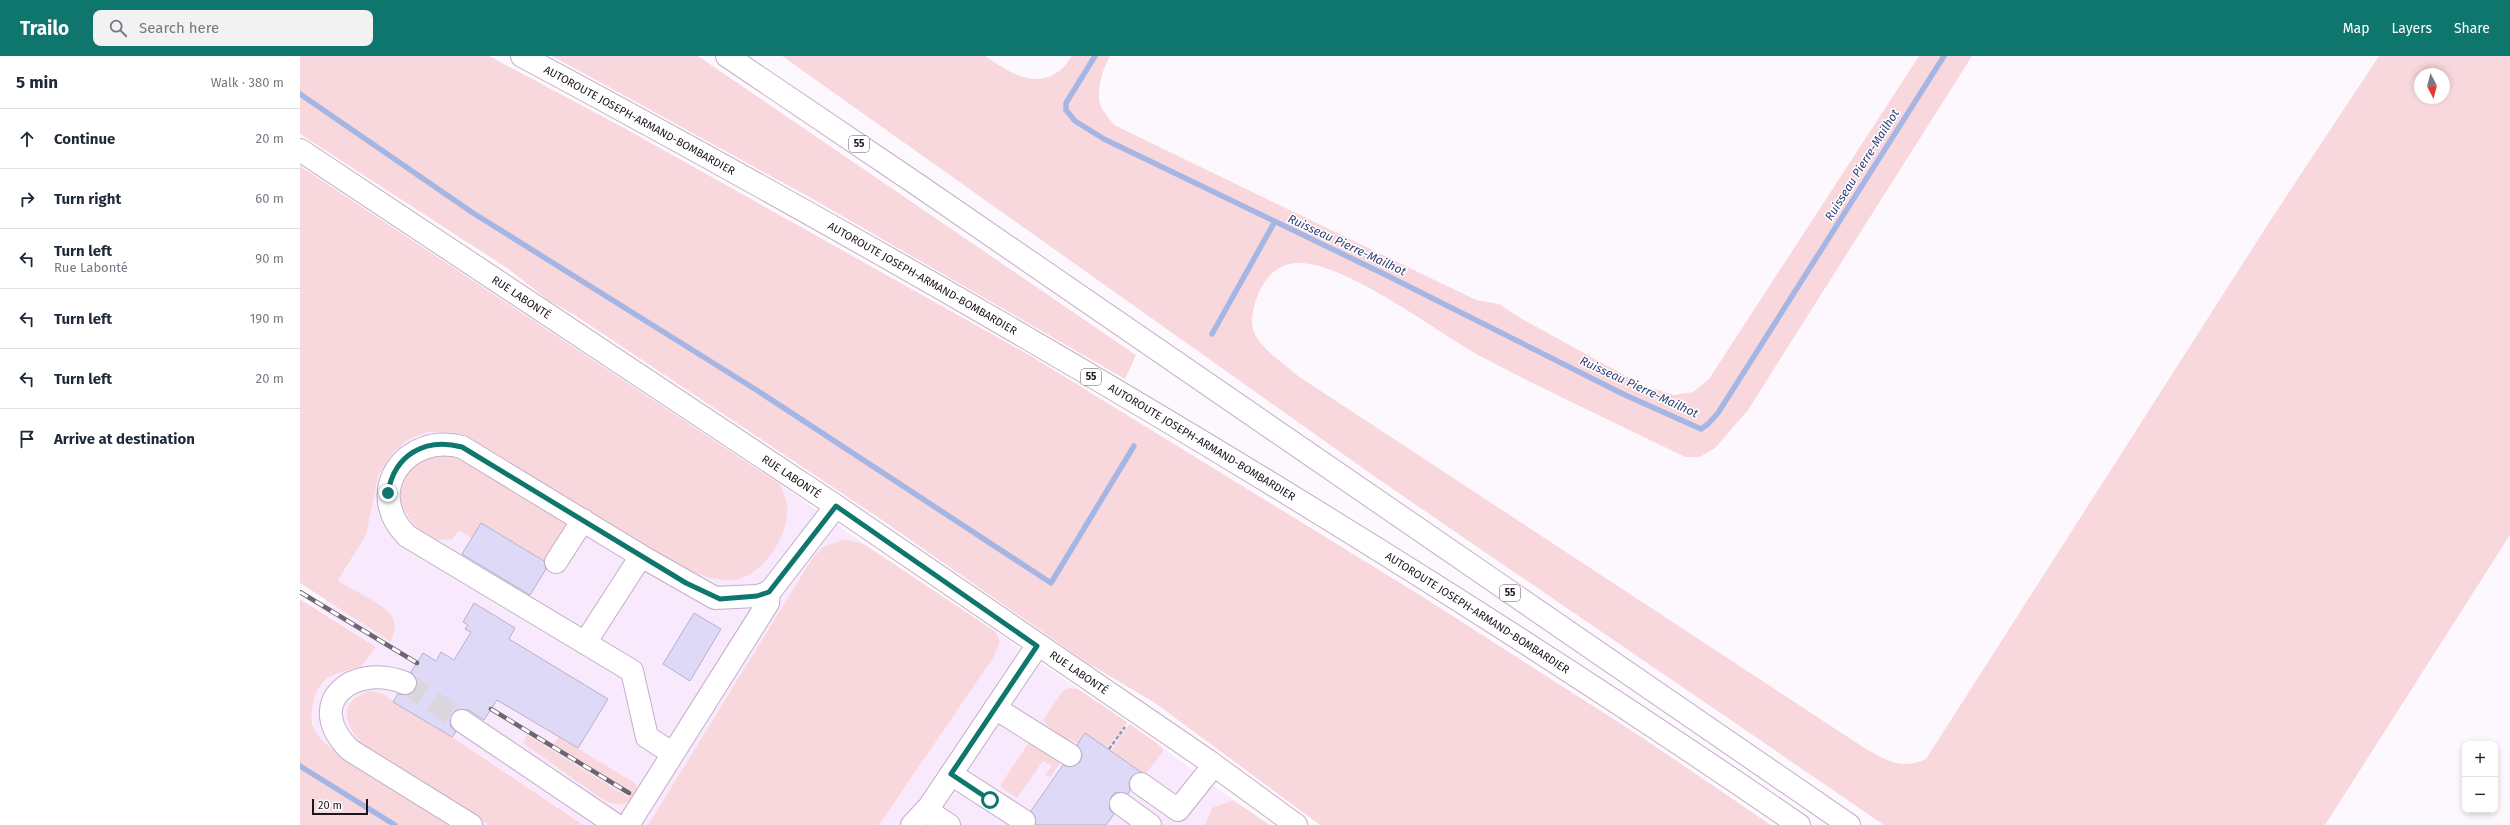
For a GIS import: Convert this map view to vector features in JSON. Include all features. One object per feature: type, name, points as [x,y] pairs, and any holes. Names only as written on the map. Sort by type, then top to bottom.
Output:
[{"type":"main road","name":"AUTOROUTE JOSEPH-ARMAND-BOMBARDIER","points":[[522,56],[958,298],[1214,450],[1541,653],[1647,721],[1799,825]]},
{"type":"main road","name":"55","points":[[727,56],[800,104],[1849,825]]},
{"type":"main road","points":[[744,56],[800,104]]},
{"type":"main road","name":"RUE LABONTÉ","points":[[300,150],[836,506],[1037,646],[1214,765],[1296,825]]},
{"type":"main road","points":[[672,753],[647,737],[632,671],[407,536],[394,518],[389,498],[390,483],[401,463],[416,451],[434,445],[452,444],[468,449],[641,556],[715,598],[757,596],[769,592]]},
{"type":"main road","points":[[628,825],[768,603],[769,592],[836,506]]},
{"type":"main road","points":[[556,562],[583,520]]},
{"type":"main road","points":[[585,643],[641,556]]},
{"type":"main road","points":[[949,825],[919,818],[951,774],[1037,646]]},
{"type":"main road","points":[[405,683],[390,678],[379,678],[363,680],[342,687],[333,699],[332,707],[336,732],[350,750],[471,825]]},
{"type":"main road","points":[[996,708],[1070,755]]},
{"type":"main road","points":[[462,721],[616,825]]},
{"type":"main road","points":[[1141,784],[1175,817],[1214,765]]},
{"type":"main road","points":[[951,774],[1024,821]]},
{"type":"main road","points":[[1121,804],[1150,825]]},
{"type":"path","points":[[1109,749],[1127,725]]},
{"type":"shaded area","points":[[300,56],[489,56],[626,129],[1031,356],[1423,597],[1640,736],[1771,825],[1320,825],[1155,703],[1086,662],[879,518],[576,316],[548,300],[507,268],[300,134]]},
{"type":"shaded area","points":[[552,56],[698,56],[1136,355],[1125,379],[811,198]]},
{"type":"shaded area","points":[[782,56],[985,56],[996,64],[1019,76],[1041,79],[1052,75],[1062,68],[1072,56],[1110,56],[1102,73],[1099,87],[1099,100],[1105,113],[1114,125],[1476,300],[1499,304],[1522,319],[1644,386],[1674,395],[1693,392],[1709,379],[1919,56],[1972,56],[1748,410],[1715,448],[1700,457],[1685,457],[1534,384],[1465,347],[1392,301],[1365,286],[1340,274],[1317,266],[1297,263],[1278,269],[1264,282],[1259,291],[1253,310],[1252,320],[1253,329],[1262,344],[1298,376],[1866,749],[1895,763],[1909,764],[1926,759],[2270,221],[2379,56],[2510,56],[2510,535],[2325,825],[1884,825],[1381,481]]},
{"type":"shaded area","points":[[300,166],[780,484],[787,504],[787,515],[781,538],[767,559],[749,575],[739,579],[723,580],[707,577],[677,565],[465,435],[448,432],[427,432],[407,440],[393,453],[378,476],[366,535],[338,581],[361,593],[386,610],[394,621],[395,626],[391,642],[300,583]]},
{"type":"shaded area","points":[[427,432],[448,432],[465,435],[677,565],[787,504],[780,484],[864,544],[845,539],[813,557],[648,825],[452,825],[339,756],[322,741],[313,728],[312,706],[318,687],[337,672],[361,667],[376,647],[320,610],[353,558],[378,476],[393,453],[407,440]]},
{"type":"shaded area","points":[[443,453],[460,456],[570,520],[549,564],[481,523],[472,538],[459,530],[452,539],[432,540],[416,528],[401,505],[401,486],[408,471],[422,459]]},
{"type":"shaded area","points":[[845,539],[864,544],[996,632],[1000,642],[993,658],[879,825],[648,825],[813,557],[823,547]]},
{"type":"shaded area","points":[[300,599],[376,647],[361,667],[338,673],[326,680],[321,685],[314,699],[312,718],[314,729],[322,740],[355,766],[398,794],[452,825],[300,825]]},
{"type":"shaded area","points":[[996,632],[1162,747],[1233,800],[1212,808],[1205,825],[879,825],[993,658],[1000,642]]},
{"type":"shaded area","points":[[1069,688],[1078,689],[1127,722],[1107,748],[1072,741],[1056,733],[1043,720],[1063,691]]},
{"type":"shaded area","points":[[370,691],[381,693],[452,737],[583,825],[489,825],[366,749],[353,733],[347,716],[351,702]]},
{"type":"shaded area","points":[[1130,724],[1162,747],[1163,751],[1145,775],[1111,751]]},
{"type":"shaded area","points":[[527,735],[628,797],[632,792],[553,744],[559,737],[636,784],[638,790],[630,800],[622,804],[614,804],[602,799],[523,743]]},
{"type":"shaded area","points":[[1030,741],[1061,762],[1050,777],[1045,775],[1052,766],[1043,761],[1017,798],[1002,788],[1001,784]]},
{"type":"shaded area","points":[[1233,800],[1270,825],[1205,825],[1212,808]]},
{"type":"building","points":[[481,523],[544,561],[546,569],[530,595],[462,554]]},
{"type":"building","points":[[474,603],[515,628],[509,639],[608,699],[578,748],[497,700],[484,720],[469,710],[456,710],[450,720],[451,727],[456,732],[452,737],[393,702],[398,694],[408,695],[414,691],[417,680],[411,672],[423,653],[436,661],[441,652],[454,660],[471,632],[465,629],[468,625],[463,622]]},
{"type":"building","points":[[694,613],[721,629],[690,681],[663,664]]},
{"type":"building","points":[[1085,733],[1141,772],[1131,777],[1129,783],[1130,790],[1128,794],[1116,792],[1111,797],[1109,809],[1114,814],[1106,825],[1035,825],[1035,816],[1031,811],[1063,765],[1070,767],[1080,762],[1082,755],[1077,745]]},
{"type":"waterway","name":"Ruisseau Pierre-Mailhot","points":[[1095,56],[1066,103],[1066,110],[1075,121],[1104,139],[1386,275],[1623,394],[1701,429],[1718,413],[1944,56]]},
{"type":"waterway","points":[[300,94],[473,213],[758,391],[1051,583],[1134,446]]},
{"type":"waterway","points":[[1212,334],[1274,223]]},
{"type":"waterway","points":[[300,766],[395,825]]},
{"type":"tunnel","points":[[405,683],[462,721]]},
{"type":"railway","points":[[300,592],[417,663]]},
{"type":"railway","points":[[491,709],[629,793]]},
{"type":"route","points":[[388,493],[394,472],[408,456],[416,451],[424,447],[443,444],[452,444],[462,447],[468,449],[686,583],[707,595],[720,599],[757,596],[769,592],[836,506],[1037,646],[951,774],[990,800]]}]
